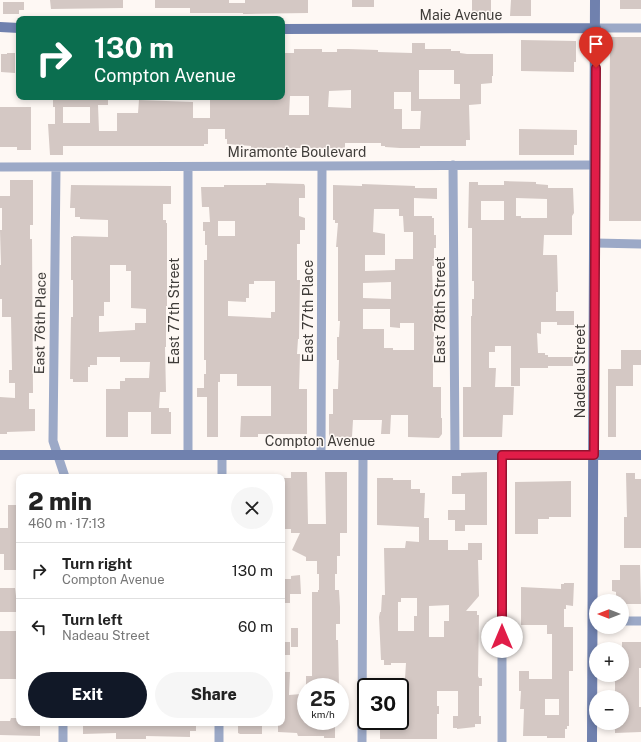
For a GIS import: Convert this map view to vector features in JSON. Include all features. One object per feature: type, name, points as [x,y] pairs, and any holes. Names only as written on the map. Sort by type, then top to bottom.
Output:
[{"type":"main road","name":"Nadeau Street","points":[[594,594],[595,0]]},
{"type":"main road","points":[[0,28],[16,28]]},
{"type":"main road","name":"Maie Avenue","points":[[285,29],[596,28]]},
{"type":"main road","name":"Compton Avenue","points":[[0,455],[641,455]]},
{"type":"main road","name":"Nadeau Street","points":[[592,742],[594,634]]},
{"type":"street","name":"Maie Avenue","points":[[596,28],[641,28]]},
{"type":"street","name":"East 78th Street","points":[[453,165],[455,455]]},
{"type":"street","name":"Miramonte Boulevard","points":[[0,167],[595,165]]},
{"type":"street","name":"East 77th Place","points":[[321,455],[322,166]]},
{"type":"street","name":"East 77th Street","points":[[188,167],[188,455]]},
{"type":"street","name":"East 76th Place","points":[[56,168],[53,441],[64,474]]},
{"type":"street","points":[[595,243],[641,244]]},
{"type":"street","points":[[222,455],[222,474]]},
{"type":"street","points":[[362,742],[363,455]]},
{"type":"street","points":[[502,455],[502,742]]},
{"type":"street","points":[[629,621],[641,621]]},
{"type":"street","points":[[62,742],[63,726]]},
{"type":"street","points":[[219,726],[219,742]]},
{"type":"building","points":[[50,0],[123,0],[123,8],[51,9]]},
{"type":"building","points":[[155,0],[229,0],[229,3],[245,3],[245,0],[308,0],[308,13],[190,13],[190,8],[155,8]]},
{"type":"building","points":[[352,0],[374,0],[374,7],[352,7]]},
{"type":"building","points":[[472,0],[491,0],[491,16],[472,16]]},
{"type":"building","points":[[511,0],[531,0],[531,16],[510,16]]},
{"type":"building","points":[[620,0],[641,0],[641,9],[620,9]]},
{"type":"building","points":[[3,2],[24,2],[24,10],[19,10],[19,14],[3,14]]},
{"type":"building","points":[[610,37],[641,37],[641,221],[609,221]]},
{"type":"building","points":[[521,40],[576,41],[576,62],[574,62],[574,72],[521,71]]},
{"type":"building","points":[[412,43],[425,43],[425,49],[451,49],[451,51],[460,51],[460,53],[467,54],[493,54],[492,83],[481,84],[481,104],[469,105],[470,140],[466,140],[466,146],[420,146],[420,148],[400,148],[381,146],[381,143],[345,143],[345,148],[251,148],[251,146],[227,144],[227,139],[225,139],[225,129],[208,129],[208,144],[204,144],[204,146],[63,146],[63,155],[50,155],[48,124],[55,124],[55,107],[53,107],[53,100],[108,100],[108,105],[98,105],[99,131],[117,131],[117,113],[138,113],[139,100],[193,102],[193,118],[210,118],[210,100],[285,100],[285,53],[294,53],[294,49],[322,49],[322,52],[337,52],[337,49],[378,50],[378,52],[412,53]],"holes":[[[419,70],[454,70],[454,84],[460,84],[460,99],[419,99]],[[351,90],[351,108],[328,107],[329,91]],[[394,92],[411,92],[411,111],[421,111],[420,129],[402,129],[402,109],[394,109]],[[290,96],[309,96],[309,115],[289,115]],[[63,107],[90,107],[90,123],[63,123]]]},
{"type":"building","points":[[15,53],[15,73],[1,72],[1,54]]},
{"type":"building","points":[[0,107],[31,107],[31,150],[17,150],[17,147],[0,147]]},
{"type":"building","points":[[519,129],[577,130],[577,145],[574,145],[574,155],[519,155]]},
{"type":"building","points":[[10,180],[33,180],[33,225],[30,225],[30,239],[32,239],[33,393],[29,393],[29,409],[35,409],[35,431],[7,432],[7,434],[0,434],[0,397],[15,398],[15,383],[9,383],[9,370],[12,370],[11,317],[2,317],[2,299],[0,299],[0,230],[2,230],[2,208],[0,208],[0,196],[10,196]]},
{"type":"building","points":[[504,181],[536,182],[536,184],[548,185],[548,188],[573,188],[574,213],[572,216],[572,235],[544,235],[543,255],[557,255],[558,292],[556,292],[556,311],[574,311],[574,325],[557,325],[557,322],[541,322],[541,334],[537,333],[538,353],[545,353],[548,357],[573,357],[573,366],[520,368],[520,386],[511,386],[511,346],[495,346],[495,352],[489,352],[489,368],[496,368],[495,387],[514,387],[513,415],[503,415],[502,437],[463,437],[463,387],[471,387],[471,316],[472,299],[474,299],[474,281],[472,281],[472,228],[468,228],[469,182],[478,182],[478,185],[504,185]],"holes":[[[516,198],[547,199],[547,218],[521,218],[521,216],[516,216]],[[481,201],[504,201],[504,220],[481,220]]]},
{"type":"building","points":[[266,183],[304,184],[305,186],[305,198],[299,198],[299,216],[305,218],[305,230],[300,230],[300,244],[297,244],[297,280],[300,280],[299,339],[297,354],[300,354],[299,389],[307,389],[307,434],[258,434],[258,437],[240,437],[241,416],[271,416],[271,386],[237,386],[237,374],[220,374],[220,382],[218,382],[218,437],[207,437],[207,397],[197,397],[197,388],[204,388],[204,374],[206,374],[206,360],[204,360],[204,260],[207,260],[207,245],[205,245],[205,231],[203,231],[203,222],[210,222],[209,207],[202,207],[201,187],[224,187],[224,185],[266,185]],"holes":[[[218,221],[235,221],[235,236],[218,236]],[[254,281],[275,281],[275,312],[271,312],[271,318],[228,316],[228,301],[246,302],[246,298],[249,298],[249,284],[254,284]]]},
{"type":"building","points":[[362,184],[437,188],[437,199],[414,198],[414,216],[432,216],[432,218],[434,218],[434,235],[436,235],[434,266],[432,266],[434,331],[433,387],[441,387],[442,434],[439,438],[408,437],[408,415],[391,415],[390,434],[381,434],[382,420],[353,420],[352,437],[329,437],[329,414],[333,414],[333,389],[338,389],[339,360],[337,360],[337,337],[339,337],[340,321],[338,321],[338,247],[336,247],[338,223],[335,223],[335,220],[333,220],[333,185],[362,186]],"holes":[[[374,209],[399,209],[399,216],[403,216],[404,232],[413,232],[413,259],[395,259],[395,270],[365,271],[365,255],[385,255],[385,234],[373,232]],[[391,282],[391,299],[363,298],[363,283]],[[363,309],[390,309],[390,327],[400,328],[400,323],[414,323],[414,350],[393,350],[393,348],[384,348],[384,329],[363,329]]]},
{"type":"building","points":[[71,185],[171,186],[171,204],[163,204],[163,220],[166,220],[167,223],[167,306],[165,347],[166,392],[160,392],[159,408],[169,408],[169,412],[171,412],[171,434],[151,434],[151,412],[128,412],[128,437],[106,437],[106,389],[120,389],[120,381],[125,381],[125,378],[149,378],[150,362],[120,362],[120,357],[97,357],[97,365],[90,365],[90,367],[88,367],[88,382],[73,382],[73,379],[70,379],[71,317],[73,317],[71,237],[108,237],[108,220],[80,219],[80,217],[75,217],[75,208],[70,208]],"holes":[[[110,265],[126,265],[126,271],[131,271],[131,308],[146,309],[146,323],[135,323],[135,330],[99,332],[99,316],[104,316],[104,302],[110,302]]]},
{"type":"building","points":[[621,350],[641,350],[641,365],[633,365],[633,386],[616,386],[616,437],[608,437],[608,369],[621,369]]},
{"type":"building","points":[[291,472],[307,472],[308,524],[326,524],[325,472],[347,472],[347,533],[340,533],[340,556],[337,556],[337,574],[335,574],[335,590],[339,590],[340,607],[340,624],[336,624],[339,678],[306,678],[306,676],[312,676],[312,592],[318,592],[319,590],[319,574],[317,574],[317,561],[306,561],[306,557],[292,550],[300,533],[291,533],[291,529],[285,529],[285,478],[291,478]]},
{"type":"building","points":[[487,472],[487,525],[465,525],[465,531],[455,531],[455,520],[448,520],[448,510],[465,510],[465,494],[452,494],[452,476],[461,476],[461,473]]},
{"type":"building","points":[[626,473],[635,473],[635,479],[641,479],[641,548],[624,548],[624,517],[627,517]]},
{"type":"building","points":[[377,478],[411,480],[411,489],[420,489],[420,493],[425,493],[424,518],[429,518],[429,540],[448,540],[448,550],[468,550],[468,543],[482,543],[482,560],[478,560],[479,596],[466,611],[477,611],[477,615],[479,615],[478,676],[479,678],[482,678],[482,686],[479,686],[479,716],[481,716],[481,724],[475,724],[475,727],[453,728],[453,716],[458,716],[458,691],[437,691],[437,706],[439,706],[439,714],[437,714],[437,739],[380,739],[380,730],[409,730],[409,678],[405,678],[406,663],[391,663],[391,665],[384,665],[384,660],[381,660],[379,617],[381,612],[382,595],[385,595],[384,548],[405,548],[406,541],[419,542],[419,527],[377,525]],"holes":[[[401,598],[417,598],[417,616],[414,616],[414,631],[398,631],[398,602],[401,602]],[[449,605],[449,621],[444,621],[444,637],[429,637],[429,606]]]},
{"type":"building","points":[[571,481],[571,517],[549,517],[549,519],[538,519],[538,534],[515,534],[515,482]]},
{"type":"building","points":[[8,505],[16,505],[16,570],[4,570],[4,554],[0,554],[0,528],[8,528]]},
{"type":"building","points":[[620,565],[640,565],[641,604],[629,604],[629,594],[616,594],[616,592],[612,591],[612,580],[620,580]]},
{"type":"building","points":[[300,575],[301,594],[290,594],[290,603],[285,603],[285,579],[291,579],[291,576]]},
{"type":"building","points":[[574,583],[573,606],[566,605],[566,609],[564,609],[564,627],[573,627],[573,671],[569,671],[569,726],[565,729],[565,738],[523,736],[524,709],[520,709],[521,691],[519,691],[519,671],[529,671],[529,679],[552,679],[552,634],[547,634],[547,625],[521,625],[521,587],[561,589],[561,584]],"holes":[[[545,699],[559,699],[559,715],[545,715]]]},
{"type":"building","points":[[0,588],[15,588],[16,612],[0,612]]},
{"type":"building","points":[[291,628],[298,628],[298,647],[291,647]]},
{"type":"building","points":[[0,631],[16,631],[16,679],[0,679]]},
{"type":"building","points":[[285,642],[290,642],[290,655],[285,655]]},
{"type":"building","points":[[629,642],[641,642],[639,707],[641,707],[641,732],[615,733],[615,730],[629,730],[629,690],[615,690],[615,682],[629,682]]},
{"type":"building","points":[[285,672],[290,672],[289,695],[297,694],[297,730],[335,730],[335,738],[324,738],[324,736],[298,736],[297,733],[278,732],[278,726],[285,726]]},
{"type":"building","points":[[11,718],[16,718],[16,726],[40,726],[40,736],[0,735],[0,721],[10,721]]},
{"type":"building","points":[[83,726],[196,726],[196,731],[190,731],[190,737],[146,736],[146,739],[116,739],[116,733],[83,734]]},
{"type":"building","points":[[238,726],[262,726],[262,734],[238,733]]},
{"type":"route","points":[[502,637],[502,455],[594,455],[596,68]]}]
